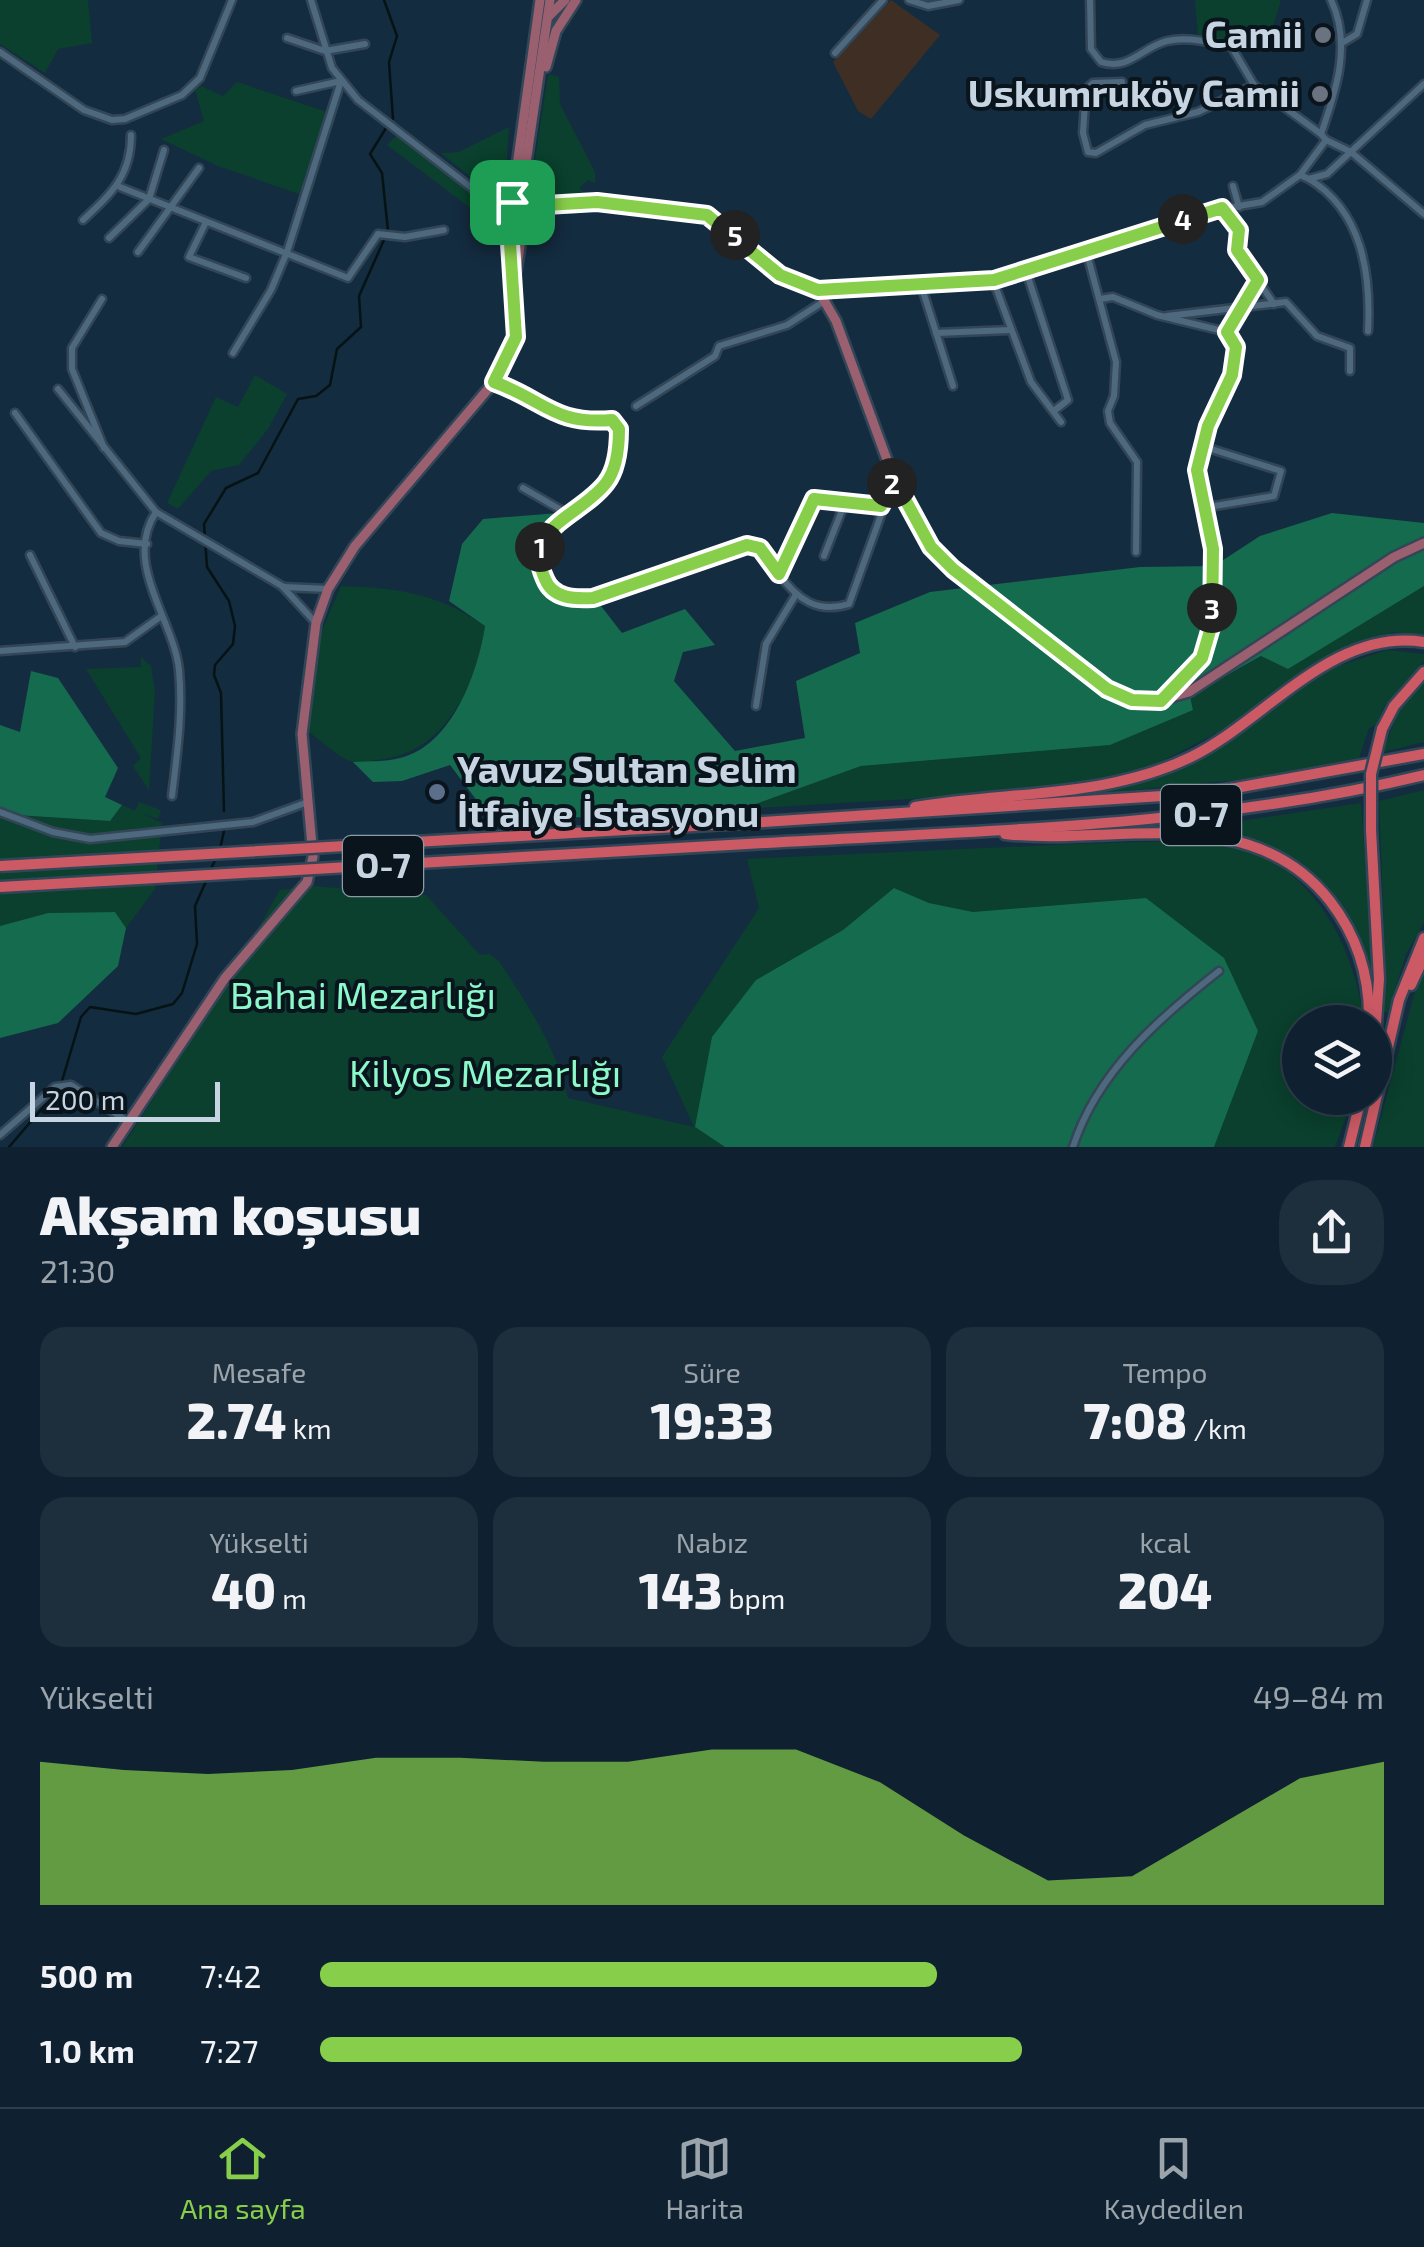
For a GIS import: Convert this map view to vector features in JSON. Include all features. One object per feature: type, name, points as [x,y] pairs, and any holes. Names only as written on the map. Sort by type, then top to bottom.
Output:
[{"type":"highway","points":[[875,815],[928,804],[1096,787],[1153,773],[1219,741],[1345,655],[1381,642],[1424,642]]},
{"type":"highway","points":[[1377,1005],[1371,774],[1382,729],[1394,706],[1424,672]]},
{"type":"highway","name":"O-7","points":[[0,866],[1208,793],[1287,782],[1424,754]]},
{"type":"highway","name":"O-7","points":[[0,887],[1209,814],[1305,801],[1424,775]]},
{"type":"highway","points":[[974,831],[1023,836],[1198,834],[1265,851],[1301,872],[1344,920],[1366,975],[1369,1005]]},
{"type":"highway","points":[[1364,1147],[1407,977],[1424,938]]},
{"type":"highway","points":[[1398,1018],[1424,957]]},
{"type":"highway","points":[[1348,1147],[1357,1115]]},
{"type":"main road","points":[[112,1147],[226,978],[306,882],[313,857],[302,734],[316,623],[328,589],[355,546],[494,382],[516,337],[510,210],[540,0]]},
{"type":"main road","points":[[515,274],[525,221],[524,190],[550,0]]},
{"type":"main road","points":[[535,34],[565,0]]},
{"type":"main road","points":[[538,88],[556,31],[576,0]]},
{"type":"main road","points":[[524,190],[530,198],[546,203]]},
{"type":"main road","points":[[525,221],[567,202]]},
{"type":"main road","points":[[510,210],[546,203],[597,202],[707,215],[780,275],[818,290],[827,300],[894,479],[931,547],[953,569],[1107,689],[1132,700],[1161,701],[1217,676],[1394,557],[1424,543]]},
{"type":"main road","points":[[510,210],[525,221]]},
{"type":"street","points":[[0,52],[84,110],[112,120],[125,119],[182,96],[200,78],[232,0]]},
{"type":"street","points":[[311,0],[325,51],[354,100],[472,188],[510,210]]},
{"type":"street","points":[[834,53],[883,0]]},
{"type":"street","points":[[909,0],[928,6],[959,0]]},
{"type":"street","points":[[1090,0],[1091,49],[1101,62],[1120,65],[1164,42],[1190,39],[1231,46],[1254,85],[1323,137],[1351,152],[1424,214]]},
{"type":"street","points":[[818,290],[994,280],[1087,254],[1222,208],[1262,202],[1300,174],[1323,137],[1338,84],[1342,43],[1331,0]]},
{"type":"street","points":[[1342,43],[1357,34],[1367,0]]},
{"type":"street","points":[[287,38],[325,51],[365,44]]},
{"type":"street","points":[[296,91],[341,82]]},
{"type":"street","points":[[232,353],[271,290],[338,106],[341,82]]},
{"type":"street","points":[[1122,82],[1093,84],[1086,89],[1084,148],[1090,153],[1153,122],[1198,112],[1254,85]]},
{"type":"street","points":[[1309,179],[1327,174],[1424,84]]},
{"type":"street","points":[[82,220],[120,187],[131,154],[131,135]]},
{"type":"street","points":[[108,238],[149,199],[164,150]]},
{"type":"street","points":[[138,252],[199,168]]},
{"type":"street","points":[[1300,174],[1327,190],[1357,233],[1370,302],[1368,331]]},
{"type":"street","points":[[472,188],[499,188],[513,178]]},
{"type":"street","points":[[1233,186],[1239,207]]},
{"type":"street","points":[[120,187],[348,278],[386,236],[444,230]]},
{"type":"street","points":[[484,190],[510,210]]},
{"type":"street","points":[[1222,208],[1239,230],[1237,250],[1274,304]]},
{"type":"street","points":[[206,222],[189,257],[246,278]]},
{"type":"street","points":[[1087,254],[1118,377],[1108,411],[1110,423],[1137,462],[1136,552]]},
{"type":"street","points":[[1026,272],[1068,400],[1055,410]]},
{"type":"street","points":[[994,280],[1032,382],[1061,422]]},
{"type":"street","points":[[1227,332],[1258,280]]},
{"type":"street","points":[[921,285],[953,386]]},
{"type":"street","points":[[1100,298],[1113,297],[1161,316],[1227,332],[1236,347],[1232,375],[1208,426],[1197,470],[1213,549],[1212,624],[1202,658],[1161,701]]},
{"type":"street","points":[[102,299],[72,348],[72,369],[104,449]]},
{"type":"street","points":[[636,406],[715,356],[719,346],[787,324],[827,300]]},
{"type":"street","points":[[1161,316],[1239,311],[1286,302],[1317,336],[1350,348],[1350,371]]},
{"type":"street","points":[[935,332],[1010,330]]},
{"type":"street","points":[[494,382],[525,393],[567,420],[612,420],[619,429],[619,446],[608,480],[544,536],[538,551],[546,583],[573,599],[593,598],[747,545],[760,548],[795,596],[812,606],[849,604],[881,506],[894,479]]},
{"type":"street","points":[[58,389],[156,512],[282,586],[316,623]]},
{"type":"street","points":[[15,413],[101,533],[119,541],[147,544]]},
{"type":"street","points":[[1203,508],[1274,496],[1281,471],[1205,448]]},
{"type":"street","points":[[523,488],[568,514]]},
{"type":"street","points":[[779,574],[814,499],[881,506]]},
{"type":"street","points":[[824,556],[844,505]]},
{"type":"street","points":[[156,512],[147,544],[149,583],[178,664],[181,704],[172,796]]},
{"type":"street","points":[[30,555],[75,647]]},
{"type":"street","points":[[282,586],[328,589]]},
{"type":"street","points":[[756,706],[766,644],[795,596]]},
{"type":"street","points":[[0,651],[125,642],[160,617]]},
{"type":"street","points":[[0,812],[53,832],[90,838],[253,822],[309,801]]},
{"type":"street","points":[[1073,1147],[1082,1121],[1134,1045],[1154,1022],[1218,970]]},
{"type":"street","points":[[0,1135],[55,1086],[71,1084],[129,1122]]},
{"type":"shaded area","points":[[891,0],[940,35],[871,119],[858,111],[833,62]]},
{"type":"green space","points":[[0,0],[88,0],[92,43],[58,49],[45,73],[0,44]]},
{"type":"green space","points":[[1195,0],[1280,0],[1280,4],[1268,42],[1220,42],[1198,35]]},
{"type":"green space","points":[[548,74],[559,77],[560,104],[595,172],[595,183],[588,180],[579,188],[585,194],[547,199],[530,190]]},
{"type":"green space","points":[[237,82],[330,113],[302,195],[218,166],[161,139],[204,121],[195,90],[201,86],[223,96]]},
{"type":"green space","points":[[509,127],[506,173],[495,184],[474,180],[441,153],[459,152]]},
{"type":"green space","points":[[398,134],[482,201],[473,210],[387,145]]},
{"type":"green space","points":[[255,375],[287,394],[268,429],[239,465],[211,471],[178,509],[167,503],[216,397],[238,407]]},
{"type":"green space","points":[[559,513],[542,548],[560,597],[594,597],[622,633],[685,609],[715,645],[683,652],[674,681],[735,751],[805,738],[796,681],[860,653],[855,623],[930,592],[1140,567],[1214,566],[1260,536],[1332,513],[1424,523],[1424,586],[1288,669],[1261,656],[1190,696],[1193,710],[1110,745],[861,766],[742,809],[626,819],[487,814],[450,765],[402,781],[373,782],[353,762],[394,759],[418,751],[448,723],[469,685],[485,626],[449,601],[462,544],[483,519]]},
{"type":"green space","points":[[341,586],[416,594],[450,606],[485,626],[474,672],[453,714],[421,745],[400,755],[353,762],[307,731],[319,637]]},
{"type":"green space","points":[[1424,586],[1424,636],[1393,632],[1343,649],[1219,732],[1150,767],[1074,784],[976,795],[742,809],[861,766],[1110,745],[1193,709],[1190,696],[1262,656]]},
{"type":"green space","points":[[1387,650],[1424,654],[1424,661],[1385,705],[1376,725],[1369,728],[1359,758],[1247,779],[1091,794],[1186,765],[1332,668]]},
{"type":"green space","points":[[141,657],[151,666],[155,692],[149,790],[133,766],[141,758],[86,669],[141,667]]},
{"type":"green space","points":[[31,671],[58,678],[118,768],[105,797],[122,805],[110,821],[0,814],[0,725],[20,732]]},
{"type":"green space","points":[[1424,678],[1424,742],[1383,752],[1400,706]]},
{"type":"green space","points":[[1424,790],[1424,923],[1406,954],[1390,1005],[1382,1005],[1386,980],[1379,801]]},
{"type":"green space","points":[[139,802],[161,810],[158,819],[143,814],[162,823],[155,889],[126,928],[115,912],[48,913],[0,926],[0,814],[109,821],[122,805],[135,811]]},
{"type":"green space","points":[[1361,803],[1373,966],[1369,967],[1343,911],[1303,869],[1252,841],[1192,828]]},
{"type":"green space","points":[[1166,842],[1221,845],[1252,852],[1279,866],[1322,908],[1338,935],[1359,993],[1361,1005],[1282,1005],[1282,1115],[1347,1115],[1335,1147],[1214,1147],[1258,1031],[1146,898],[973,912],[929,903],[894,888],[843,930],[756,980],[695,1127],[725,1147],[122,1147],[215,1004],[280,890],[312,886],[426,895],[480,955],[490,954],[498,960],[548,1043],[568,1098],[694,1127],[662,1057],[759,908],[747,859]]},
{"type":"green space","points":[[894,888],[929,903],[973,912],[1146,898],[1224,958],[1258,1031],[1214,1147],[725,1147],[695,1127],[712,1037],[756,980],[843,930]]},
{"type":"green space","points":[[115,912],[126,928],[118,966],[58,1023],[0,1038],[0,926],[48,913]]},
{"type":"green space","points":[[1424,973],[1424,1147],[1373,1147],[1382,1115],[1392,1115],[1392,1077],[1414,995]]},
{"type":"waterway","points":[[384,0],[397,36],[389,62],[393,119]]},
{"type":"waterway","points":[[224,811],[221,693],[214,675],[215,665],[233,644],[235,626],[229,601],[207,567],[204,524],[226,488],[258,473],[298,399],[316,396],[330,385],[337,349],[361,327],[359,296],[388,231],[382,173],[370,154],[386,128]]},
{"type":"waterway","points":[[220,849],[224,831]]},
{"type":"waterway","points":[[210,871],[217,856]]},
{"type":"waterway","points":[[62,1081],[81,1017],[90,1007],[136,1014],[173,1004],[182,993],[197,944],[195,906],[207,879]]},
{"type":"waterway","points":[[9,1147],[57,1091]]},
{"type":"place","name":"Camii","points":[[1323,35]]},
{"type":"place","name":"Uskumruköy Camii","points":[[1320,94]]},
{"type":"place","name":"Yavuz Sultan Selim İtfaiye İstasyonu","points":[[437,792]]},
{"type":"route","points":[[512,202],[530,206],[597,202],[707,215],[780,275],[818,290],[994,280],[1094,252],[1222,208],[1239,230],[1237,250],[1258,280],[1227,332],[1236,347],[1232,375],[1208,426],[1197,470],[1213,549],[1212,624],[1202,658],[1161,701],[1148,704],[1107,689],[1075,668],[953,569],[931,547],[894,479],[881,506],[814,499],[779,574],[760,548],[747,545],[728,548],[593,598],[573,599],[554,592],[546,583],[538,551],[544,536],[608,480],[619,446],[619,429],[612,420],[567,420],[525,393],[494,382],[516,337],[515,274],[508,212],[512,202]]},
{"type":"park label","name":"Bahai Mezarlığı","points":[[363,996]]},
{"type":"park label","name":"Kilyos Mezarlığı","points":[[485,1074]]}]
